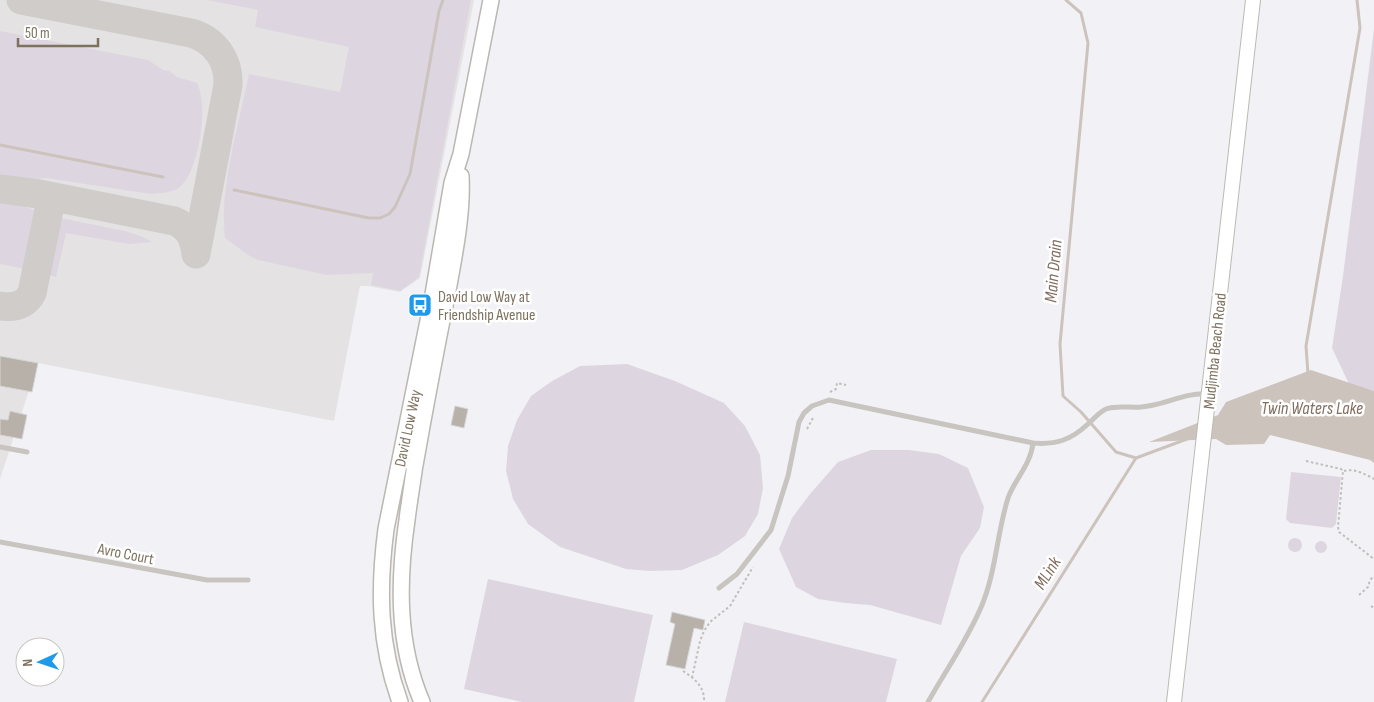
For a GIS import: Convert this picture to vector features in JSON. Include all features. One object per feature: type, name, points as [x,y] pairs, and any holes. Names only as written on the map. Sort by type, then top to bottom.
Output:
[{"type":"main road","name":"David Low Way","points":[[400,702],[386,654],[382,624],[383,552],[407,430],[446,264],[462,184],[461,154],[491,0]]},
{"type":"main road","name":"David Low Way","points":[[425,700],[408,656],[402,619],[400,576],[412,476],[446,264]]},
{"type":"street","name":"Mudjimba Beach Road","points":[[1174,702],[1253,0]]},
{"type":"lane","points":[[719,588],[737,574],[771,530],[788,476],[799,422],[804,413],[812,406],[830,400],[1044,444],[1062,441],[1077,435],[1107,408],[1160,404],[1191,394],[1209,394]]},
{"type":"lane","points":[[928,702],[982,606],[1008,498],[1031,454],[1032,443]]},
{"type":"lane","points":[[0,447],[27,452]]},
{"type":"lane","name":"Avro Court","points":[[0,542],[207,580],[248,580]]},
{"type":"path","points":[[830,395],[836,389],[837,383],[846,385]]},
{"type":"path","points":[[1306,461],[1343,471],[1349,469],[1374,479]]},
{"type":"path","points":[[1343,471],[1338,527],[1340,532],[1374,559]]},
{"type":"path","points":[[1359,595],[1368,587],[1370,580],[1374,576]]},
{"type":"path","points":[[683,671],[694,679],[703,690],[704,702]]},
{"type":"shaded area","points":[[0,0],[474,0],[420,278],[400,292],[360,286],[334,421],[38,363],[0,479]]},
{"type":"shaded area","points":[[207,0],[471,0],[419,277],[400,291],[371,285],[373,273],[327,275],[258,260],[225,238],[224,219],[227,177],[249,74],[340,92],[349,47],[255,27],[258,10]]},
{"type":"shaded area","points":[[1374,29],[1374,391],[1349,384],[1332,348],[1343,276]]},
{"type":"shaded area","points":[[0,31],[148,60],[163,70],[170,71],[177,77],[197,83],[202,106],[202,121],[197,153],[187,179],[180,187],[170,192],[151,194],[46,178],[0,182]]},
{"type":"shaded area","points":[[0,197],[41,213],[30,270],[0,264]]},
{"type":"shaded area","points":[[56,217],[129,232],[152,242],[129,244],[66,233],[56,277],[42,274],[53,222]]},
{"type":"shaded area","points":[[627,364],[675,381],[724,403],[745,426],[760,455],[763,488],[758,514],[745,536],[718,555],[682,570],[650,571],[626,569],[560,547],[528,524],[513,499],[506,471],[508,446],[517,420],[531,396],[552,381],[580,366]]},
{"type":"shaded area","points":[[871,450],[909,450],[939,454],[968,468],[984,507],[980,528],[961,556],[941,625],[870,605],[818,599],[796,587],[779,549],[792,518],[838,462]]},
{"type":"shaded area","points":[[1291,472],[1341,477],[1336,524],[1332,528],[1290,523],[1286,519]]},
{"type":"shaded area","points":[[1295,538],[1300,540],[1302,545],[1300,550],[1295,552],[1290,550],[1288,545],[1290,540]]},
{"type":"shaded area","points":[[1319,541],[1323,541],[1327,547],[1323,553],[1319,553],[1315,549],[1315,545]]},
{"type":"shaded area","points":[[488,579],[653,615],[634,702],[522,702],[464,689]]},
{"type":"shaded area","points":[[744,622],[897,659],[886,702],[725,702]]},
{"type":"water","name":"Twin Waters Lake","points":[[1311,370],[1374,391],[1374,463],[1370,460],[1270,435],[1264,444],[1226,445],[1216,439],[1149,442],[1218,415],[1226,402]]},
{"type":"building","points":[[0,356],[38,363],[32,392],[0,386]]},
{"type":"building","points":[[455,406],[468,409],[464,428],[451,425]]},
{"type":"building","points":[[10,411],[27,415],[22,439],[0,435],[0,419],[8,420]]},
{"type":"building","points":[[672,612],[705,620],[703,630],[694,628],[685,669],[666,665],[675,624],[670,622]]},
{"type":"waterway","points":[[234,190],[369,218],[380,218],[389,214],[395,207],[410,174],[439,11],[443,0]]},
{"type":"waterway","name":"Main Drain","points":[[1066,0],[1081,13],[1088,43],[1060,344],[1063,396],[1081,412],[1116,452],[1136,458],[1187,439]]},
{"type":"waterway","points":[[1308,374],[1306,346],[1360,28],[1357,0]]},
{"type":"waterway","points":[[0,145],[163,177]]},
{"type":"waterway","name":"MLink","points":[[982,702],[1136,458]]},
{"type":"taxiway","points":[[21,0],[191,33],[200,36],[219,52],[226,67],[228,85],[196,254]]},
{"type":"taxiway","points":[[0,189],[39,194],[174,221],[183,226],[190,234],[196,254]]},
{"type":"taxiway","points":[[0,306],[10,307],[19,305],[26,301],[32,293],[49,210],[47,200],[39,194]]},
{"type":"place","name":"David Low Way at Friendship Avenue","points":[[420,305]]}]
